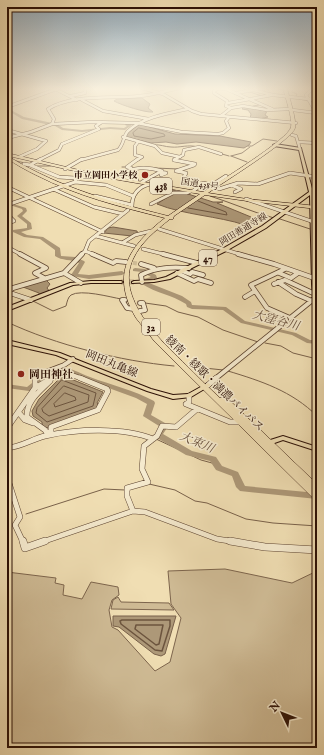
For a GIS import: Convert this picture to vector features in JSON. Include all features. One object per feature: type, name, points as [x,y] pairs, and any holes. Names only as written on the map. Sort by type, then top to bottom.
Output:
[{"type":"highway","name":"綾南・綾歌・満濃バイパス","points":[[295,123],[296,128],[292,134],[277,146],[151,231],[134,252],[127,269],[128,292],[147,330],[157,341],[206,386],[315,492]]},
{"type":"highway","name":"綾南・綾歌・満濃バイパス","points":[[277,146],[290,134],[295,123]]},
{"type":"highway","name":"国道438号","points":[[8,157],[19,157],[65,169],[192,191],[204,195],[314,207]]},
{"type":"highway","points":[[8,157],[30,172],[60,187],[170,218]]},
{"type":"highway","points":[[8,157],[27,173],[60,187],[88,197],[170,218]]},
{"type":"highway","name":"綾南・綾歌・満濃バイパス","points":[[137,310],[132,292],[131,269],[140,248],[170,218]]},
{"type":"highway","name":"綾南・綾歌・満濃バイパス","points":[[206,386],[238,422],[266,444]]},
{"type":"main road","points":[[277,146],[300,149],[307,175],[314,207],[312,229],[315,299]]},
{"type":"main road","name":"岡田善通寺線","points":[[134,282],[163,280],[189,268],[251,236],[311,192]]},
{"type":"main road","points":[[7,309],[66,286],[81,283],[121,282]]},
{"type":"main road","name":"岡田丸亀線","points":[[7,342],[73,359],[149,390],[173,397],[189,396],[206,386]]},
{"type":"main road","points":[[266,444],[280,438],[286,438],[317,449]]},
{"type":"street","points":[[7,138],[23,135],[51,125],[81,123]]},
{"type":"street","points":[[30,165],[59,150],[62,144],[99,129],[96,126],[100,123]]},
{"type":"street","points":[[65,169],[88,157],[118,150],[122,147],[123,137],[130,129],[139,123]]},
{"type":"street","points":[[140,123],[182,132],[220,134],[229,128],[227,123]]},
{"type":"street","points":[[7,130],[46,141],[19,157]]},
{"type":"street","points":[[292,134],[296,135],[300,149]]},
{"type":"street","points":[[123,137],[155,146],[162,153],[180,157]]},
{"type":"street","points":[[131,168],[127,167],[142,157],[135,155],[135,146],[138,142]]},
{"type":"street","points":[[298,142],[317,143]]},
{"type":"street","points":[[221,154],[199,147],[184,150],[183,155],[174,160],[195,164],[176,171],[186,173],[184,177],[201,184],[204,183],[212,185],[226,176]]},
{"type":"street","points":[[24,164],[39,168],[59,177],[73,177],[76,179],[76,182]]},
{"type":"street","points":[[30,172],[39,168]]},
{"type":"street","points":[[119,175],[131,168],[152,168],[166,173],[161,175]]},
{"type":"street","points":[[142,182],[162,171]]},
{"type":"street","points":[[85,172],[119,175],[137,180],[136,181]]},
{"type":"street","points":[[219,189],[231,185],[253,182],[258,184],[290,173],[317,177]]},
{"type":"street","points":[[9,204],[76,182],[106,185],[133,196]]},
{"type":"street","points":[[78,193],[81,192],[132,205],[133,196],[138,188],[150,184]]},
{"type":"street","points":[[151,204],[173,192],[182,193],[192,191],[201,184]]},
{"type":"street","points":[[231,185],[241,189],[235,192]]},
{"type":"street","points":[[7,188],[102,232]]},
{"type":"street","points":[[311,192],[317,188]]},
{"type":"street","points":[[53,189],[94,207],[123,214]]},
{"type":"street","points":[[246,199],[248,201],[317,223]]},
{"type":"street","points":[[8,292],[13,288],[64,273],[85,252],[89,241],[128,210]]},
{"type":"street","points":[[7,214],[14,221],[7,223]]},
{"type":"street","points":[[159,229],[274,264],[314,278]]},
{"type":"street","points":[[122,243],[131,236],[138,235],[141,232],[151,231]]},
{"type":"street","points":[[96,236],[134,246]]},
{"type":"street","points":[[7,247],[46,268],[35,273],[44,278]]},
{"type":"street","points":[[143,249],[197,263]]},
{"type":"street","points":[[85,252],[113,263],[116,261],[126,262]]},
{"type":"street","points":[[141,264],[154,268]]},
{"type":"street","points":[[142,282],[141,275],[154,268],[163,266],[189,268]]},
{"type":"street","points":[[285,269],[251,285],[266,308],[290,318]]},
{"type":"street","points":[[182,271],[190,274],[192,272],[203,275]]},
{"type":"street","points":[[64,273],[81,283]]},
{"type":"street","points":[[177,273],[194,281],[198,279],[211,283]]},
{"type":"street","points":[[279,273],[291,278],[298,273]]},
{"type":"street","points":[[284,280],[315,299],[296,294],[276,283],[284,280]]},
{"type":"street","points":[[245,297],[255,291]]},
{"type":"street","points":[[8,292],[31,300]]},
{"type":"street","points":[[206,386],[227,371],[315,299]]},
{"type":"street","points":[[125,300],[122,300],[127,308],[145,310],[143,303],[140,302]]},
{"type":"street","points":[[35,386],[35,376],[64,365],[73,359]]},
{"type":"street","points":[[7,428],[19,413],[23,403],[35,386],[59,373],[67,373],[107,389],[108,391],[98,410],[51,427],[51,432],[48,434]]},
{"type":"street","points":[[48,434],[45,430],[27,417],[27,409],[31,401],[52,378]]},
{"type":"street","points":[[189,396],[189,402],[186,404],[230,422],[238,422]]},
{"type":"street","points":[[133,511],[127,496],[127,488],[148,482],[142,468],[142,451],[144,446],[154,438],[163,426],[176,427],[197,409]]},
{"type":"street","points":[[19,413],[27,421],[36,423]]},
{"type":"street","points":[[7,448],[22,447],[48,434],[115,432],[142,434],[154,438]]},
{"type":"street","points":[[7,477],[20,517],[15,525],[22,537],[25,548],[133,511],[146,512],[217,539],[264,547],[317,550]]},
{"type":"shaded area","points":[[225,569],[292,583],[317,571],[317,748],[7,748],[7,572],[56,578],[55,583],[64,585],[63,595],[82,599],[91,582],[118,587],[119,595],[112,600],[109,610],[112,627],[118,630],[155,671],[170,662],[181,618],[171,604],[168,571]]},
{"type":"shaded area","points":[[118,597],[121,602],[169,603],[174,610],[111,609],[113,600]]},
{"type":"water","points":[[139,124],[175,134],[220,136],[251,142],[244,148],[196,142],[177,144],[166,142],[151,143],[126,137],[128,133]]},
{"type":"water","points":[[172,194],[188,194],[213,202],[223,202],[217,203],[251,217],[252,219],[245,225],[224,219],[178,211],[157,204]]},
{"type":"water","points":[[113,227],[137,231],[138,234],[132,236],[104,233],[108,228]]},
{"type":"water","points":[[45,279],[50,284],[47,288],[50,292],[40,296],[39,293],[23,287]]},
{"type":"water","points":[[61,377],[66,377],[103,392],[97,403],[96,409],[46,428],[42,426],[42,422],[33,416],[32,411],[39,399]]},
{"type":"water","points":[[113,616],[176,616],[165,654],[161,656],[154,654],[119,627],[113,626]]},
{"type":"waterway","points":[[48,123],[56,125],[62,129],[82,131],[110,128],[125,129],[131,125],[127,124],[135,123]]},
{"type":"waterway","points":[[248,146],[252,146],[263,139],[277,141]]},
{"type":"waterway","points":[[154,145],[169,147],[198,147]]},
{"type":"waterway","points":[[247,162],[231,156],[242,153],[250,147]]},
{"type":"waterway","points":[[222,154],[229,156]]},
{"type":"waterway","points":[[16,161],[25,163]]},
{"type":"waterway","points":[[37,166],[51,166]]},
{"type":"waterway","points":[[154,168],[179,169]]},
{"type":"waterway","points":[[156,186],[176,191]]},
{"type":"waterway","points":[[210,196],[274,218]]},
{"type":"waterway","name":"大窪谷川","points":[[7,203],[24,208],[25,211],[19,216],[29,224],[29,229],[15,231],[26,236],[41,238],[58,249],[58,256],[60,257],[75,259],[82,262],[74,275],[89,277],[122,273]]},
{"type":"waterway","points":[[277,218],[310,229]]},
{"type":"waterway","name":"大窪谷川","points":[[135,270],[143,270],[154,276],[154,278],[146,280]]},
{"type":"waterway","name":"大窪谷川","points":[[144,283],[180,297],[189,303],[189,306],[224,308],[243,322],[294,334],[309,342],[317,342]]},
{"type":"waterway","points":[[33,301],[53,311],[66,306],[69,297],[76,293],[96,294],[121,299]]},
{"type":"waterway","points":[[145,303],[166,306],[178,312],[198,317],[223,330],[258,342]]},
{"type":"waterway","points":[[7,322],[46,338],[89,351],[153,364],[174,366]]},
{"type":"waterway","points":[[265,343],[281,346],[293,353],[317,359]]},
{"type":"waterway","points":[[195,367],[223,370]]},
{"type":"waterway","name":"大束川","points":[[7,386],[29,389],[43,377],[58,369],[66,369],[86,378],[139,396],[151,403],[147,416],[162,425],[163,428],[159,435],[160,436],[189,453],[213,459],[219,468],[235,474],[240,487],[243,489],[317,496]]},
{"type":"waterway","points":[[228,371],[264,383],[287,393],[317,416]]},
{"type":"waterway","name":"大束川","points":[[156,439],[201,460],[212,463],[217,468],[222,469]]},
{"type":"waterway","points":[[149,484],[175,490],[195,501],[207,503],[246,519],[273,523],[317,526]]},
{"type":"waterway","points":[[26,514],[104,489],[125,490]]},
{"type":"tunnel","points":[[127,262],[141,264]]},
{"type":"tunnel","points":[[121,282],[134,282]]},
{"type":"tunnel","points":[[125,300],[140,303]]},
{"type":"place","name":"市立岡田小学校","points":[[145,175]]},
{"type":"place","name":"岡田神社","points":[[21,374]]}]
